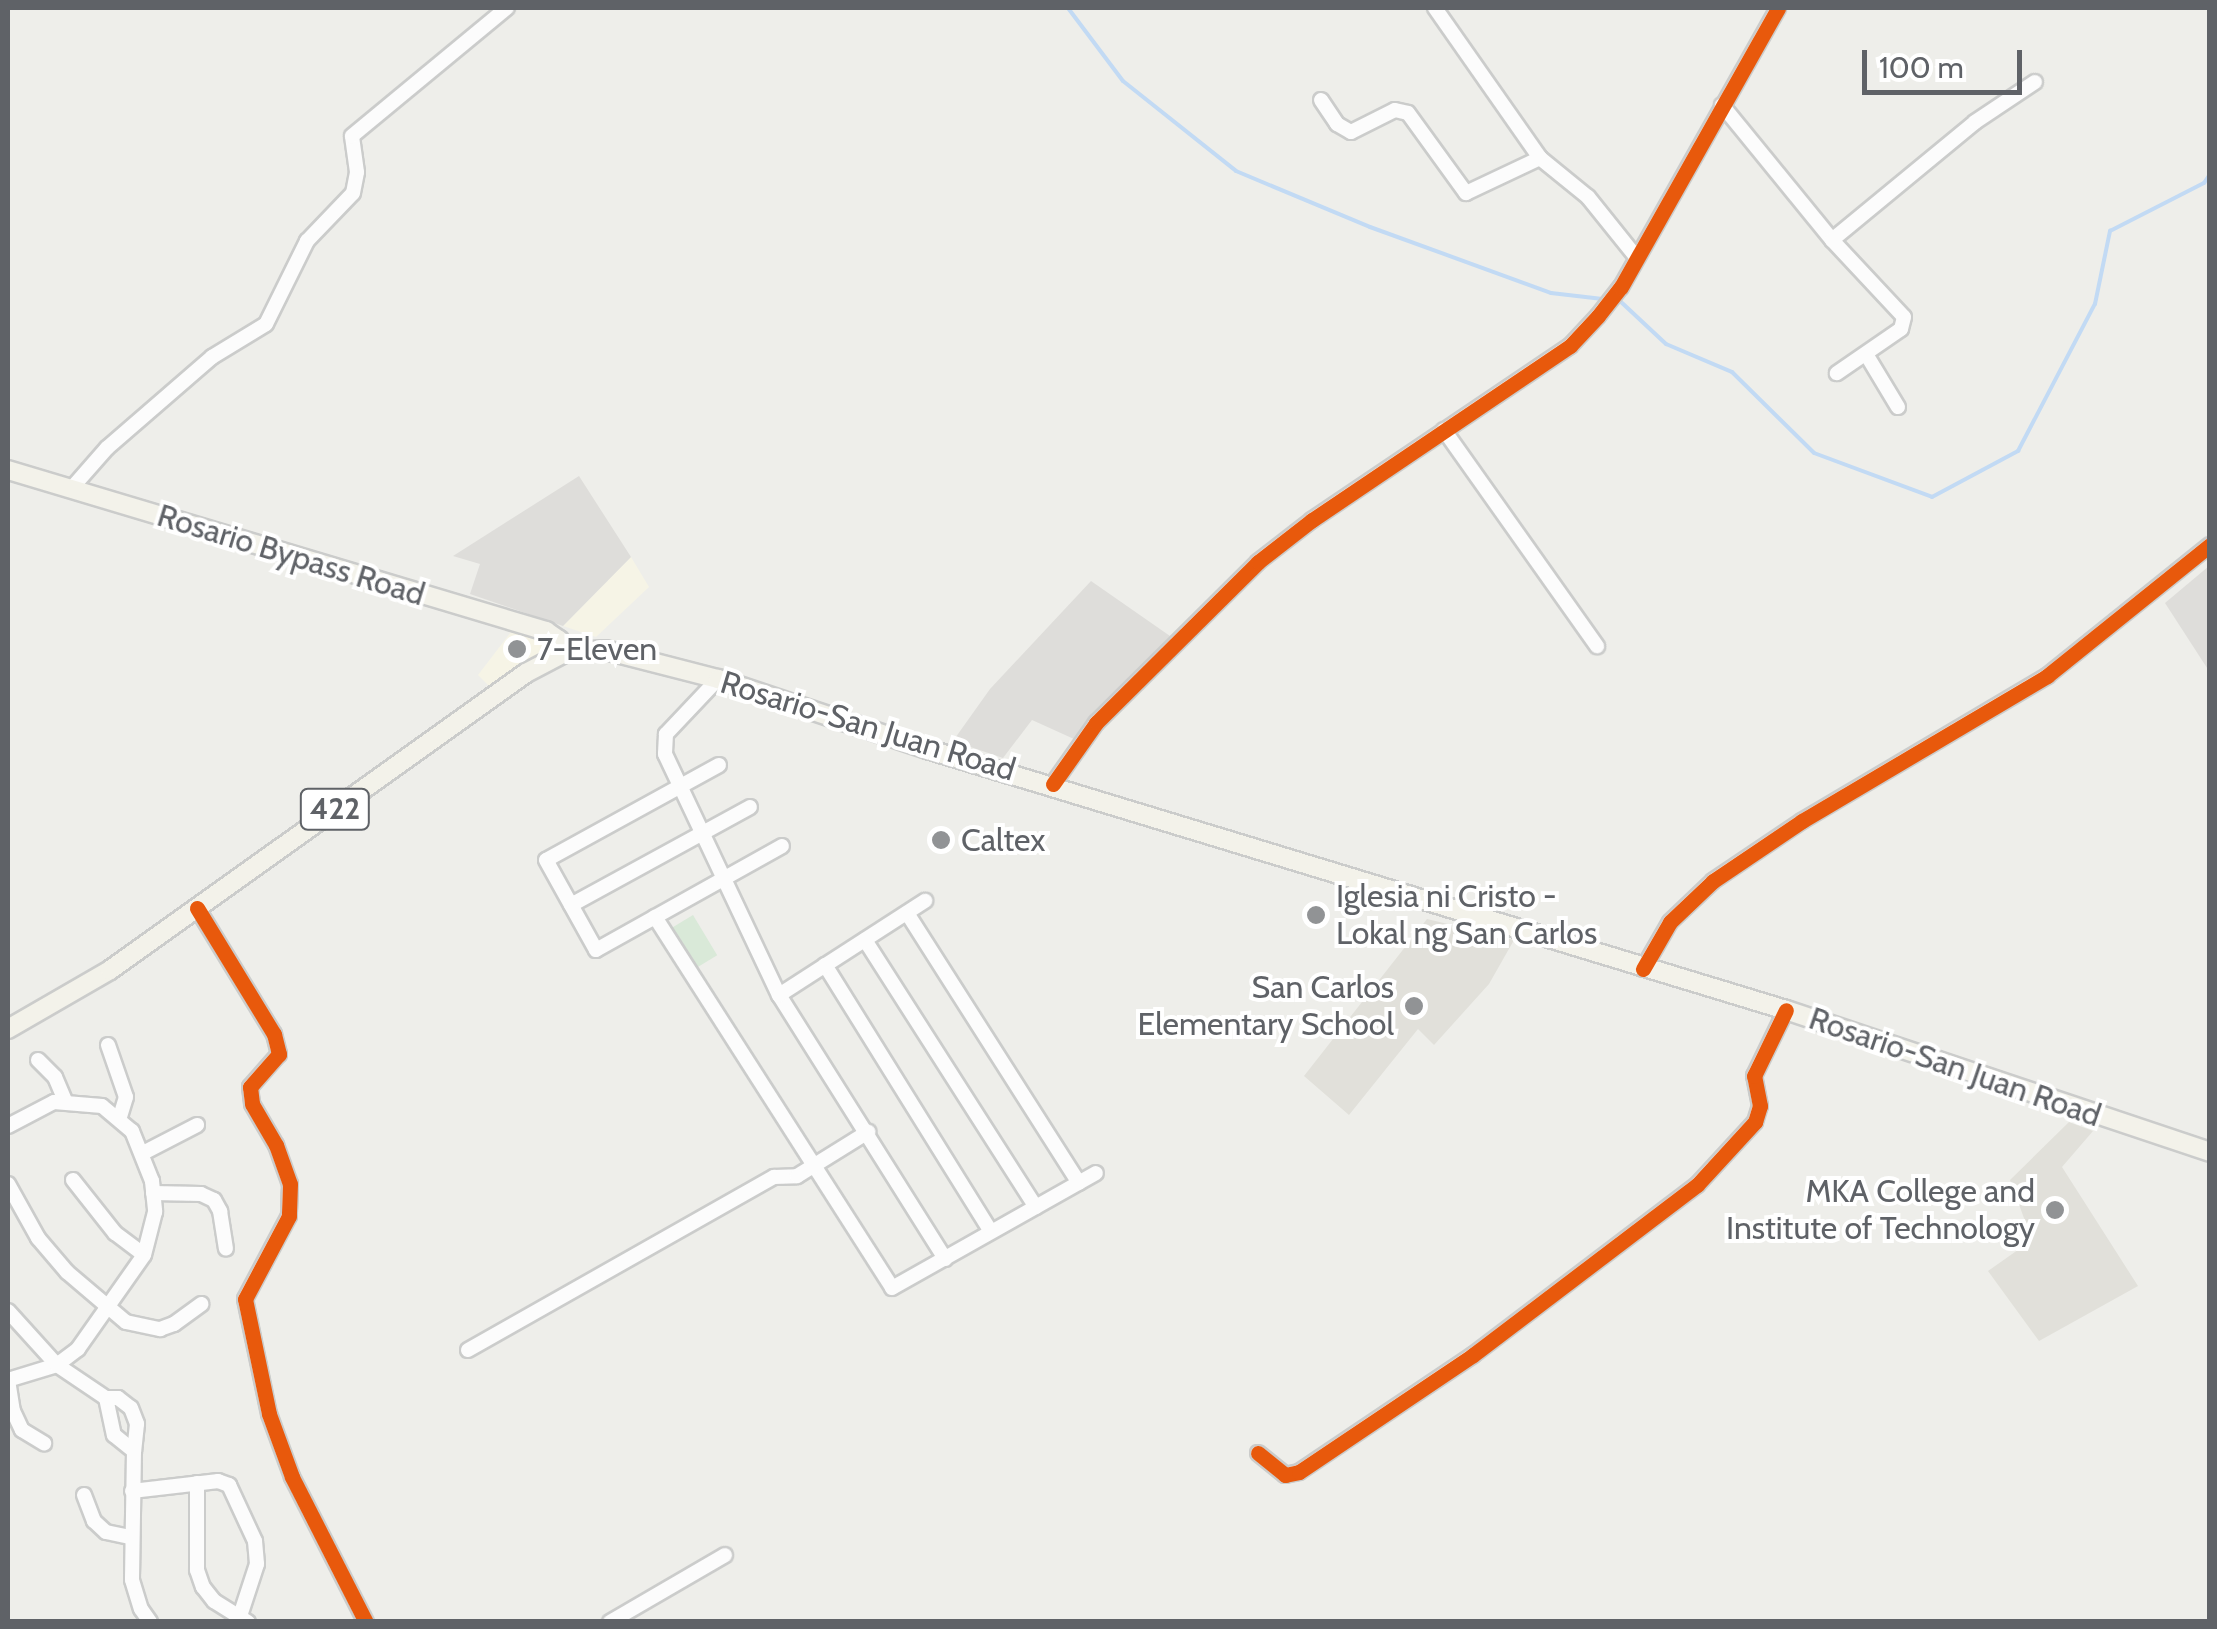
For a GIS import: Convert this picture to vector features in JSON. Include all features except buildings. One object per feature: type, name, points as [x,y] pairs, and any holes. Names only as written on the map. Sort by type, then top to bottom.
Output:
[{"type":"main road","name":"Rosario Bypass Road","points":[[8,470],[546,631],[559,640],[564,653]]},
{"type":"main road","name":"Rosario-San Juan Road","points":[[564,653],[605,650],[718,679],[927,749],[1053,784],[1786,1010],[2210,1152]]},
{"type":"main road","name":"422","points":[[8,1030],[72,996],[491,697],[564,653]]},
{"type":"street","points":[[71,489],[107,448],[212,357],[266,324],[307,241],[352,192],[357,172],[352,136],[507,8]]},
{"type":"street","points":[[1435,8],[1540,158],[1582,191],[1638,258]]},
{"type":"street","points":[[1053,784],[1096,723],[1258,562],[1312,520],[1570,346],[1621,287],[1778,8]]},
{"type":"street","points":[[1832,240],[1975,122],[2035,82]]},
{"type":"street","points":[[1321,100],[1337,124],[1351,132],[1394,110],[1408,114],[1466,193],[1540,158]]},
{"type":"street","points":[[1722,106],[1832,240],[1904,317],[1901,330],[1837,373]]},
{"type":"street","points":[[1866,354],[1898,407]]},
{"type":"street","points":[[1444,430],[1597,646]]},
{"type":"street","points":[[1643,969],[1670,922],[1712,881],[1802,821],[2047,676],[2210,545]]},
{"type":"street","points":[[718,679],[666,734],[662,745],[779,995],[945,1259]]},
{"type":"street","points":[[720,765],[546,860],[596,950],[782,846]]},
{"type":"street","points":[[571,906],[750,808]]},
{"type":"street","points":[[779,995],[925,901]]},
{"type":"street","points":[[198,908],[274,1034],[279,1054],[250,1087],[252,1104],[276,1145],[290,1184],[289,1216],[244,1300],[269,1414],[292,1478],[366,1622]]},
{"type":"street","points":[[906,913],[1079,1183]]},
{"type":"street","points":[[655,916],[892,1288],[1096,1173]]},
{"type":"street","points":[[865,940],[1036,1207]]},
{"type":"street","points":[[826,965],[991,1232]]},
{"type":"street","points":[[1258,1454],[1285,1475],[1299,1472],[1473,1356],[1697,1185],[1755,1122],[1760,1106],[1754,1076],[1786,1010]]},
{"type":"street","points":[[108,1044],[126,1096],[120,1117]]},
{"type":"street","points":[[38,1060],[55,1076],[65,1100]]},
{"type":"street","points":[[8,1126],[41,1106],[65,1100],[102,1106],[120,1117],[143,1153],[153,1193],[152,1234],[144,1255],[78,1349],[57,1365],[8,1380],[12,1411],[22,1430],[44,1443]]},
{"type":"street","points":[[143,1153],[196,1125]]},
{"type":"street","points":[[468,1350],[774,1177],[797,1176],[868,1132]]},
{"type":"street","points":[[72,1180],[115,1232],[144,1255]]},
{"type":"street","points":[[8,1184],[38,1238],[106,1308],[126,1322],[160,1328],[174,1324],[202,1304]]},
{"type":"street","points":[[153,1193],[201,1194],[214,1200],[220,1210],[226,1249]]},
{"type":"street","points":[[8,1311],[57,1365],[106,1398],[118,1398],[131,1408],[138,1424],[130,1537],[132,1580],[141,1609],[150,1622]]},
{"type":"street","points":[[106,1398],[114,1435],[134,1452]]},
{"type":"street","points":[[132,1490],[197,1483],[218,1481],[229,1485],[255,1541],[257,1564],[244,1619],[214,1601],[197,1570],[197,1483]]},
{"type":"street","points":[[84,1495],[94,1521],[106,1532],[130,1537]]},
{"type":"street","points":[[610,1622],[725,1555]]},
{"type":"shaded area","points":[[579,476],[631,557],[563,626],[470,594],[480,564],[453,556]]},
{"type":"shaded area","points":[[631,557],[649,587],[596,637],[563,626]]},
{"type":"shaded area","points":[[2209,566],[2209,671],[2165,603]]},
{"type":"shaded area","points":[[1091,581],[1170,636],[1074,739],[1032,720],[1003,758],[953,741],[990,689]]},
{"type":"shaded area","points":[[514,628],[553,643],[490,687],[478,675]]},
{"type":"shaded area","name":"San Carlos Elementary School","points":[[1427,919],[1514,940],[1489,984],[1434,1045],[1418,1029],[1349,1115],[1304,1076]]},
{"type":"shaded area","name":"MKA College and Institute of Technology","points":[[2069,1122],[2093,1131],[2062,1167],[2138,1286],[2039,1341],[1988,1271],[2032,1240],[2010,1180]]},
{"type":"green space","points":[[693,915],[717,955],[695,969],[671,928]]},
{"type":"waterway","points":[[1068,8],[1123,81],[1236,171],[1370,227],[1551,293],[1603,299]]},
{"type":"waterway","points":[[1620,301],[1666,344],[1732,372],[1814,453],[1932,497],[2018,451],[2095,304],[2110,231],[2204,183],[2210,174]]},
{"type":"cycle path","points":[[1053,784],[1096,723],[1258,562],[1312,520],[1570,346],[1621,287],[1778,8]]},
{"type":"cycle path","points":[[1643,969],[1670,922],[1713,881],[1802,821],[2047,676],[2210,545]]},
{"type":"cycle path","points":[[197,908],[274,1034],[279,1054],[250,1087],[252,1104],[276,1145],[290,1184],[289,1216],[245,1299],[269,1414],[292,1477],[366,1622]]},
{"type":"cycle path","points":[[1258,1453],[1285,1475],[1299,1472],[1473,1355],[1697,1185],[1755,1122],[1760,1106],[1754,1076],[1786,1010]]},
{"type":"place","name":"7-Eleven","points":[[517,649]]},
{"type":"place","name":"Caltex","points":[[941,840]]},
{"type":"place","name":"Iglesia ni Cristo - Lokal ng San Carlos","points":[[1316,915]]},
{"type":"place","name":"San Carlos Elementary School","points":[[1414,1006]]},
{"type":"place","name":"MKA College and Institute of Technology","points":[[2055,1210]]}]
